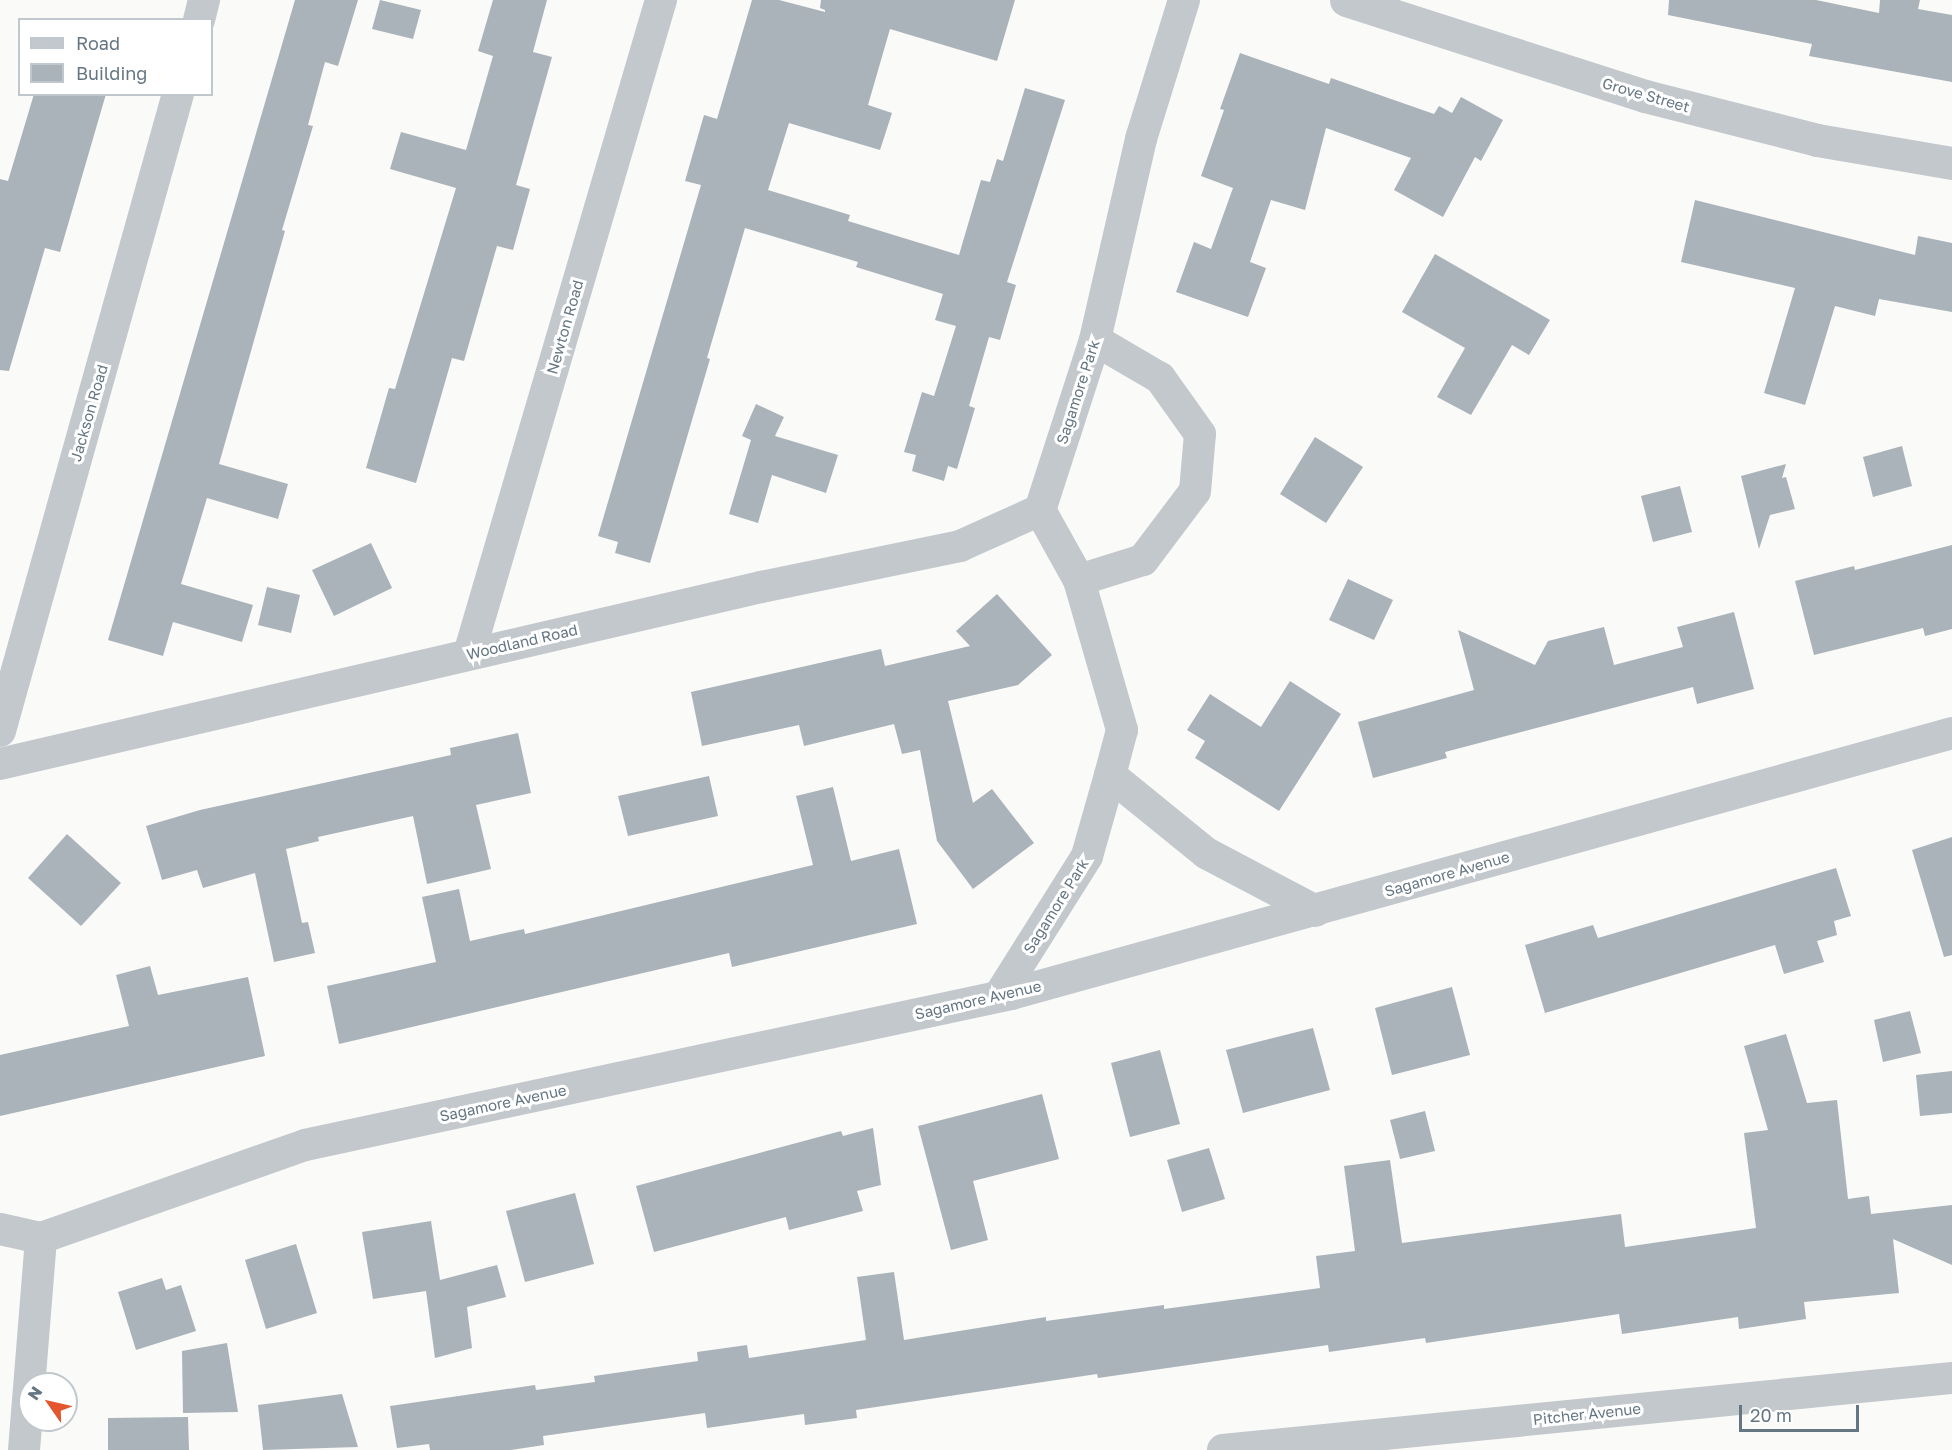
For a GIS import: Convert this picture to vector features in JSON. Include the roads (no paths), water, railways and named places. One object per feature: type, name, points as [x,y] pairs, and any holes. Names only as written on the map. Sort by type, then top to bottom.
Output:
[{"type":"street","points":[[200,18],[204,0]]},
{"type":"street","name":"Newton Road","points":[[469,654],[661,0]]},
{"type":"street","name":"Sagamore Park","points":[[999,996],[1087,856],[1122,730],[1079,580],[1040,510],[1095,340],[1141,139],[1184,0]]},
{"type":"street","name":"Grove Street","points":[[1346,0],[1645,96],[1817,140],[1952,163]]},
{"type":"street","name":"Jackson Road","points":[[0,731],[177,96]]},
{"type":"street","points":[[1079,580],[1143,560],[1195,491],[1200,434],[1160,378],[1095,340]]},
{"type":"street","name":"Woodland Road","points":[[0,764],[762,587],[960,546],[1040,510]]},
{"type":"street","name":"Sagamore Avenue","points":[[41,1238],[305,1145],[999,996],[1316,911],[1952,733]]},
{"type":"street","points":[[1110,775],[1206,854],[1316,911]]},
{"type":"street","points":[[0,1229],[41,1238],[24,1450]]},
{"type":"street","name":"Pitcher Avenue","points":[[1223,1450],[1952,1378]]}]
